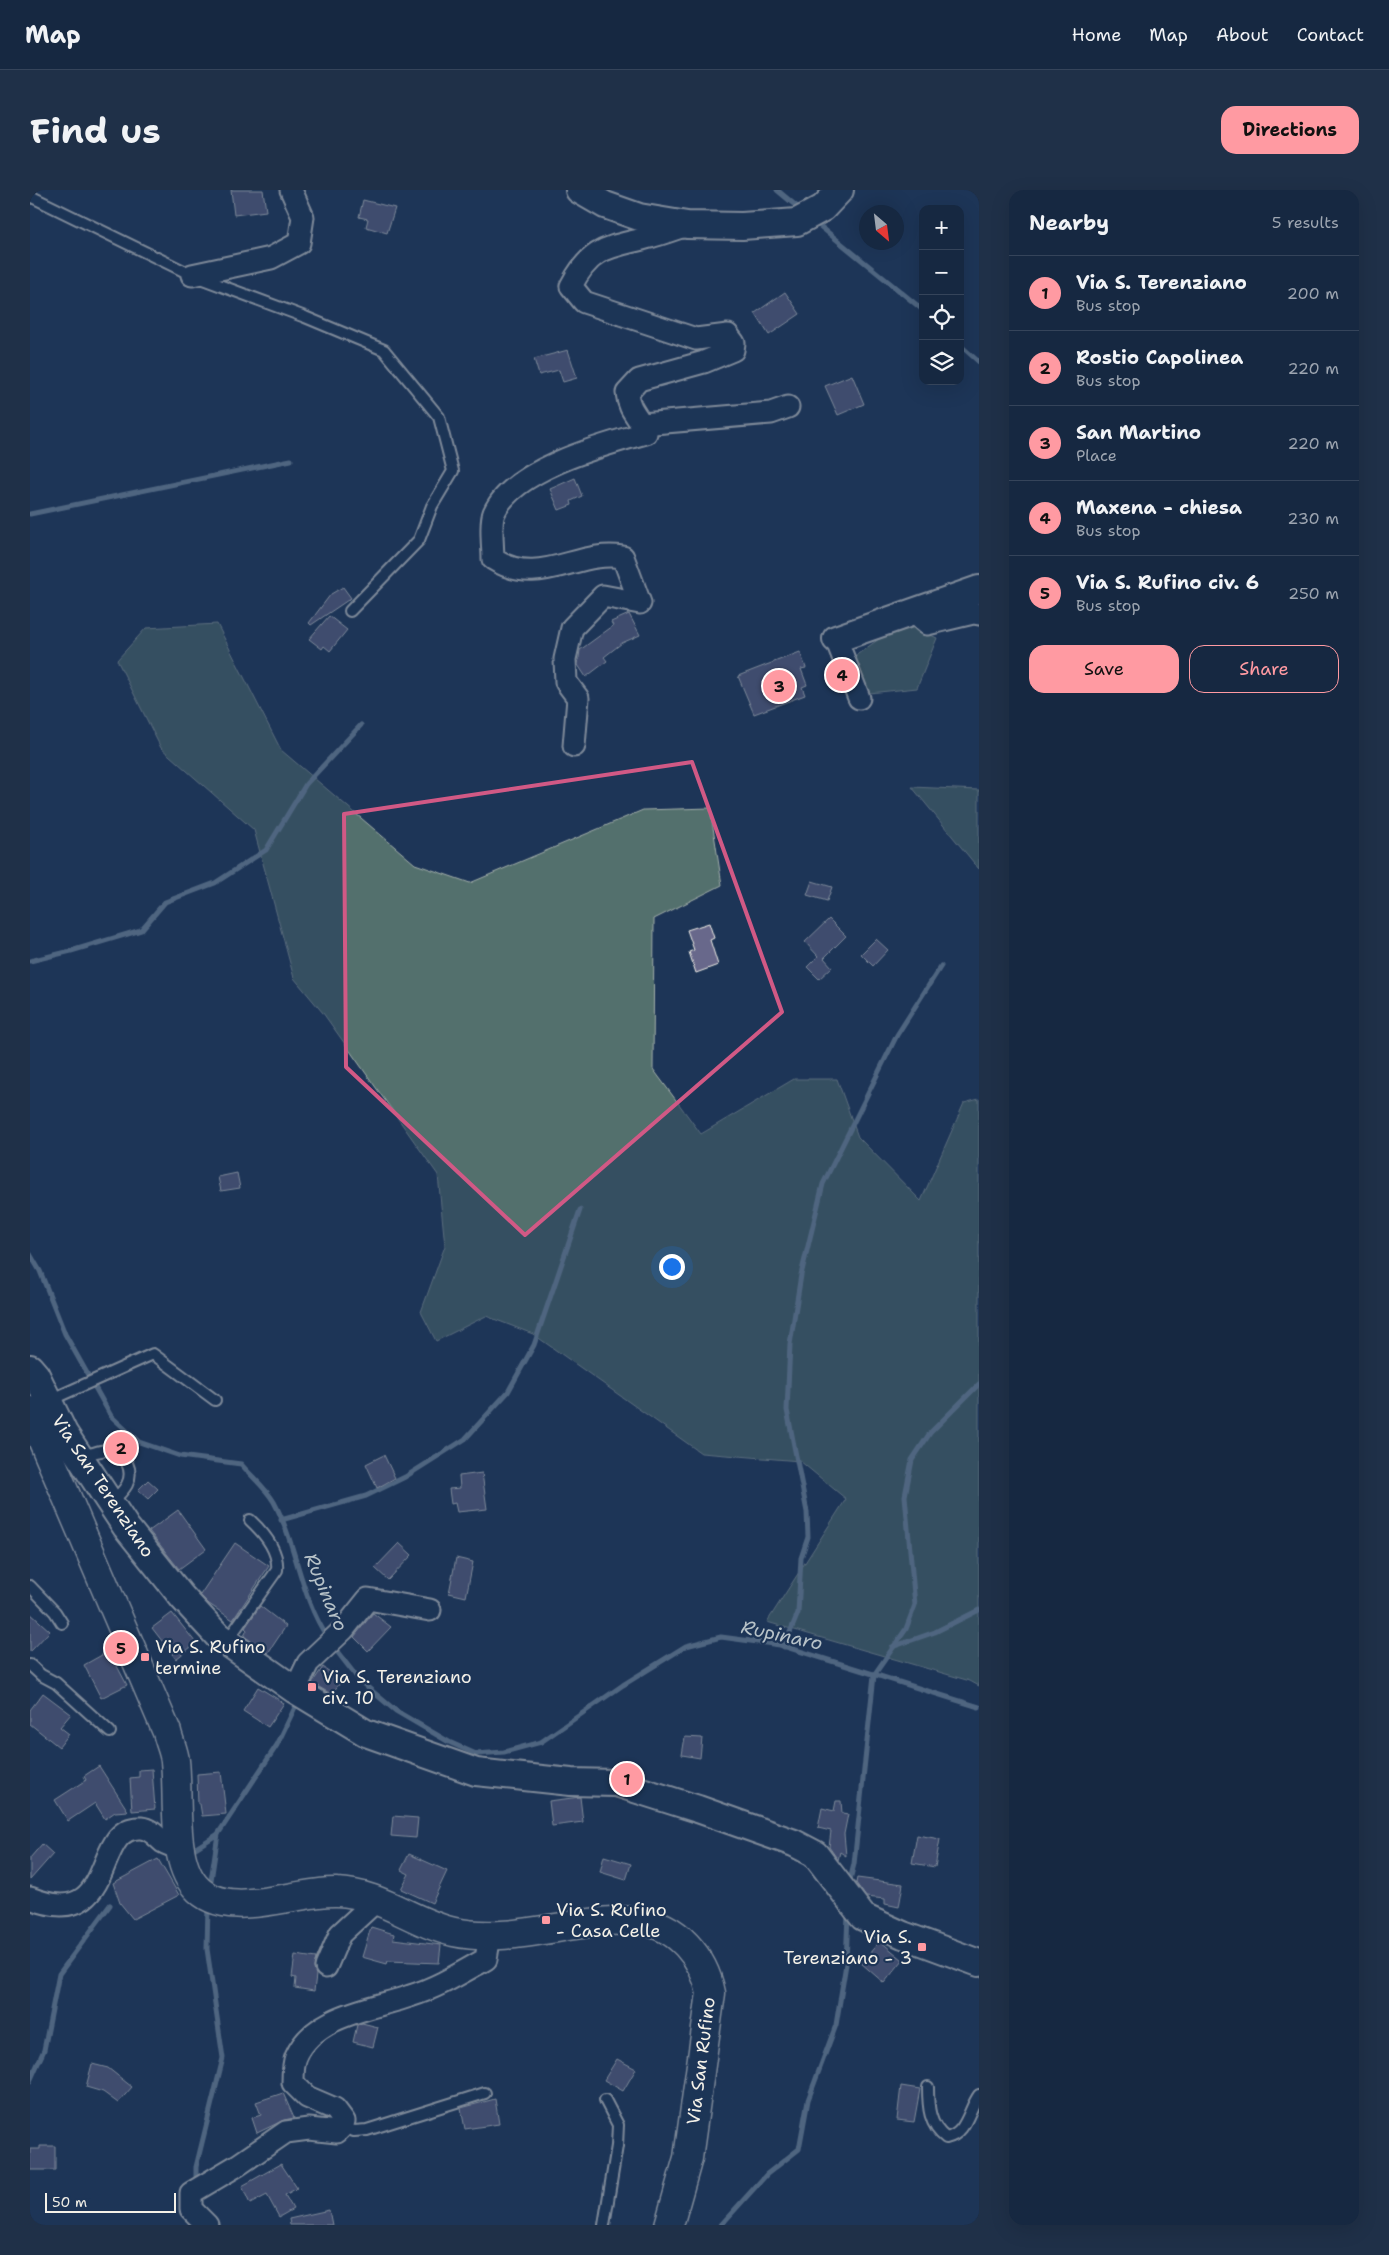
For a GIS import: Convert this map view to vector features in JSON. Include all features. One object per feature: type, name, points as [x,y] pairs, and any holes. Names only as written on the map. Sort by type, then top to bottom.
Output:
[{"type":"main road","points":[[39,1406],[167,1732],[175,1760],[181,1848]]},
{"type":"main road","name":"Via San Rufino","points":[[181,1848],[184,1868],[195,1886],[209,1898],[242,1904],[335,1891],[360,1894],[454,1932],[490,1934],[535,1932],[618,1921],[641,1921],[663,1928],[683,1941],[697,1956],[708,1975],[711,1993],[688,2158],[669,2225]]},
{"type":"street","points":[[192,275],[271,258],[299,243],[302,217],[291,190]]},
{"type":"street","points":[[579,190],[605,205],[630,214],[687,225],[742,226],[797,222],[823,208],[840,190]]},
{"type":"street","points":[[574,746],[578,698],[566,682],[565,659],[572,628],[603,596],[640,604],[623,556],[606,554],[546,570],[508,569],[493,559],[493,514],[507,493],[526,479],[588,450],[646,433],[642,424],[628,407],[627,393],[639,380],[733,350],[734,343],[728,335],[696,338],[584,302],[571,286],[586,261],[606,247],[650,237],[687,225]]},
{"type":"street","points":[[642,424],[771,413],[788,406]]},
{"type":"street","points":[[859,698],[836,639],[979,589]]},
{"type":"street","points":[[913,612],[927,624],[973,612],[979,614]]},
{"type":"street","name":"Via San Terenziano","points":[[30,1368],[36,1375],[39,1406],[79,1456],[126,1527],[182,1596],[218,1636],[295,1690],[366,1733],[476,1772],[571,1782],[616,1783],[698,1809],[794,1844],[815,1854],[863,1916],[903,1935],[979,1963]]},
{"type":"street","points":[[295,1690],[308,1663],[344,1629],[368,1599],[430,1610]]},
{"type":"street","points":[[30,1898],[54,1906],[81,1901],[92,1890],[114,1841],[127,1830],[141,1828],[154,1833],[164,1843],[181,1848]]},
{"type":"street","points":[[326,1967],[340,1934],[377,1900]]},
{"type":"street","points":[[207,2225],[191,2209],[191,2193],[238,2165],[286,2132],[309,2129],[337,2132],[342,2127],[344,2121],[335,2109],[307,2097],[293,2083],[295,2057],[311,2036],[339,2018],[439,1985],[486,1959],[490,1934]]},
{"type":"lane","points":[[30,196],[192,275],[305,317],[384,350],[439,417],[452,471],[432,506],[419,540],[350,611]]},
{"type":"lane","points":[[39,1406],[78,1386],[153,1354],[214,1400]]},
{"type":"lane","points":[[79,1456],[117,1451],[126,1460],[130,1470],[130,1480],[122,1492],[111,1502]]},
{"type":"lane","points":[[226,1642],[277,1570],[278,1564],[264,1533],[250,1520]]},
{"type":"lane","points":[[30,1586],[55,1612],[62,1623]]},
{"type":"lane","points":[[30,1665],[41,1675],[56,1683],[110,1732]]},
{"type":"lane","points":[[928,2087],[928,2107],[932,2121],[937,2131],[946,2138],[955,2136],[962,2130],[969,2110],[979,2095]]},
{"type":"lane","points":[[342,2127],[354,2131],[367,2130],[485,2093]]},
{"type":"lane","points":[[604,2225],[617,2146],[618,2124],[605,2100]]},
{"type":"highlighted area","points":[[692,762],[782,1012],[525,1235],[346,1067],[344,814]]},
{"type":"green space","points":[[903,622],[937,638],[917,688],[860,694],[848,661]]},
{"type":"green space","points":[[217,624],[281,750],[415,864],[470,883],[643,810],[710,808],[722,885],[654,919],[653,1069],[701,1134],[794,1079],[837,1079],[858,1137],[921,1201],[964,1103],[979,1099],[979,1686],[970,1681],[767,1622],[846,1499],[800,1461],[701,1453],[533,1334],[486,1316],[436,1341],[421,1312],[445,1246],[438,1175],[323,1013],[294,978],[254,830],[161,748],[117,660],[146,628]]},
{"type":"green space","points":[[912,787],[979,790],[979,869]]},
{"type":"building","points":[[231,190],[263,190],[266,211],[234,215]]},
{"type":"building","points":[[363,200],[395,208],[387,233],[366,227],[368,219],[359,217]]},
{"type":"building","points":[[785,292],[800,314],[769,335],[755,313]]},
{"type":"building","points":[[568,350],[577,378],[563,382],[559,370],[539,375],[534,359]]},
{"type":"building","points":[[852,375],[864,404],[838,415],[825,386]]},
{"type":"building","points":[[575,478],[582,496],[571,501],[572,505],[559,510],[550,489]]},
{"type":"building","points":[[343,587],[351,598],[311,625],[309,623],[331,594]]},
{"type":"building","points":[[629,614],[640,635],[622,643],[604,657],[607,661],[586,677],[578,665],[580,650],[613,626],[611,622]]},
{"type":"building","points":[[329,616],[347,630],[330,651],[324,646],[322,649],[309,639]]},
{"type":"building","points":[[800,652],[806,668],[801,669],[807,685],[802,687],[805,695],[754,714],[738,676]]},
{"type":"building","points":[[812,881],[832,887],[827,901],[807,895]]},
{"type":"building","points":[[829,919],[846,936],[824,958],[832,967],[819,979],[807,967],[818,956],[805,942]]},
{"type":"building","points":[[709,923],[714,938],[710,940],[718,965],[696,973],[689,952],[694,950],[687,930]]},
{"type":"building","points":[[876,939],[888,950],[873,966],[861,954]]},
{"type":"building","points":[[237,1173],[240,1188],[221,1191],[218,1177]]},
{"type":"building","points":[[384,1455],[395,1478],[377,1488],[366,1464]]},
{"type":"building","points":[[482,1473],[487,1509],[457,1512],[455,1503],[451,1504],[449,1489],[460,1488],[459,1476]]},
{"type":"building","points":[[148,1480],[158,1489],[148,1499],[138,1490]]},
{"type":"building","points":[[178,1510],[206,1549],[179,1569],[149,1531]]},
{"type":"building","points":[[235,1543],[269,1566],[233,1620],[209,1604],[200,1595]]},
{"type":"building","points":[[399,1543],[412,1555],[388,1580],[375,1568]]},
{"type":"building","points":[[456,1558],[473,1562],[466,1597],[449,1593]]},
{"type":"building","points":[[260,1606],[286,1626],[268,1653],[244,1636],[247,1630],[245,1628]]},
{"type":"building","points":[[30,1613],[50,1631],[30,1652]]},
{"type":"building","points":[[172,1613],[196,1643],[176,1659],[152,1628]]},
{"type":"building","points":[[373,1613],[391,1627],[368,1651],[354,1637]]},
{"type":"building","points":[[109,1651],[127,1685],[101,1698],[84,1665]]},
{"type":"building","points":[[323,1667],[342,1681],[331,1694],[312,1683]]},
{"type":"building","points":[[258,1687],[284,1703],[268,1727],[243,1711]]},
{"type":"building","points":[[43,1693],[71,1714],[60,1727],[69,1734],[59,1747],[30,1724],[30,1710]]},
{"type":"building","points":[[685,1737],[702,1738],[700,1758],[682,1755]]},
{"type":"building","points":[[99,1766],[128,1811],[115,1812],[105,1819],[95,1803],[68,1821],[55,1800],[86,1780],[84,1776]]},
{"type":"building","points":[[152,1769],[155,1809],[132,1811],[130,1778],[139,1777],[139,1770]]},
{"type":"building","points":[[221,1772],[226,1814],[202,1816],[200,1804],[198,1804],[197,1774]]},
{"type":"building","points":[[580,1797],[583,1822],[552,1826],[549,1801]]},
{"type":"building","points":[[836,1801],[841,1801],[842,1813],[848,1814],[844,1834],[846,1856],[840,1852],[838,1860],[829,1847],[831,1831],[818,1828],[822,1808],[834,1811]]},
{"type":"building","points":[[393,1816],[418,1818],[416,1838],[391,1836]]},
{"type":"building","points":[[917,1835],[940,1839],[935,1867],[912,1863]]},
{"type":"building","points":[[42,1844],[53,1854],[30,1880],[30,1858]]},
{"type":"building","points":[[409,1854],[447,1871],[432,1903],[401,1889],[409,1874],[401,1870]]},
{"type":"building","points":[[604,1856],[631,1864],[626,1880],[600,1872]]},
{"type":"building","points":[[158,1859],[179,1895],[133,1919],[120,1903],[113,1883]]},
{"type":"building","points":[[857,1878],[903,1884],[899,1907],[885,1904],[885,1899],[866,1897],[856,1883]]},
{"type":"building","points":[[371,1927],[394,1934],[393,1939],[441,1945],[439,1963],[388,1961],[387,1964],[362,1957]]},
{"type":"building","points":[[880,1941],[903,1960],[884,1983],[861,1963]]},
{"type":"building","points":[[295,1955],[316,1958],[314,1991],[295,1988],[296,1978],[292,1977]]},
{"type":"building","points":[[362,2023],[378,2027],[373,2047],[353,2042],[357,2025]]},
{"type":"building","points":[[617,2059],[636,2069],[623,2091],[604,2080]]},
{"type":"building","points":[[92,2064],[108,2068],[132,2087],[118,2103],[103,2092],[86,2087]]},
{"type":"building","points":[[901,2086],[920,2089],[914,2122],[897,2120]]},
{"type":"building","points":[[283,2093],[294,2118],[284,2120],[257,2133],[252,2118],[261,2115],[256,2102]]},
{"type":"building","points":[[495,2099],[499,2124],[465,2129],[461,2108]]},
{"type":"building","points":[[40,2146],[55,2146],[55,2170],[30,2170],[30,2149],[40,2149]]},
{"type":"building","points":[[281,2164],[297,2188],[285,2195],[293,2209],[279,2217],[267,2195],[250,2204],[242,2186]]},
{"type":"building","points":[[329,2210],[332,2225],[290,2225],[289,2219]]},
{"type":"waterway","points":[[777,190],[801,210]]},
{"type":"waterway","points":[[815,222],[919,307]]},
{"type":"waterway","points":[[964,349],[979,362]]},
{"type":"waterway","points":[[30,514],[291,460]]},
{"type":"waterway","points":[[30,961],[141,930],[165,902],[215,883],[266,850],[306,784],[361,725]]},
{"type":"waterway","points":[[784,1647],[798,1613],[801,1558],[808,1537],[807,1512],[787,1410],[790,1344],[801,1275],[823,1184],[897,1035],[941,966]]},
{"type":"waterway","points":[[281,1520],[366,1496],[405,1477],[465,1439],[508,1392],[534,1345],[580,1210]]},
{"type":"waterway","name":"Rupinaro","points":[[30,1254],[40,1271],[65,1334],[111,1416],[139,1442],[180,1456],[241,1464],[267,1492],[282,1519],[311,1606],[328,1638]]},
{"type":"waterway","points":[[850,1880],[854,1864],[874,1675],[906,1629],[915,1605],[905,1496],[912,1460],[930,1433],[979,1384]]},
{"type":"waterway","points":[[892,1647],[935,1632],[979,1610]]},
{"type":"waterway","name":"Rupinaro","points":[[332,1645],[360,1681],[396,1711],[449,1742],[476,1754],[504,1752],[541,1742],[623,1685],[686,1646],[721,1637],[780,1645],[979,1707]]},
{"type":"waterway","points":[[210,1887],[218,1834],[277,1745],[298,1701]]},
{"type":"waterway","points":[[191,1851],[218,1834]]},
{"type":"waterway","points":[[30,2081],[44,2050],[59,1974],[110,1905]]},
{"type":"waterway","points":[[196,2185],[196,2167],[223,2058],[207,1949],[208,1905]]},
{"type":"waterway","points":[[721,2225],[767,2174],[799,2149],[808,2100],[836,2025],[846,1964],[848,1913]]},
{"type":"place","name":"Maxena - chiesa","points":[[842,675]]},
{"type":"place","name":"San Martino","points":[[779,686]]},
{"type":"place","name":"Rostio Capolinea","points":[[121,1448]]},
{"type":"place","name":"Via S. Rufino civ. 6","points":[[121,1648]]},
{"type":"place","name":"Via S. Rufino termine","points":[[145,1657]]},
{"type":"place","name":"Via S. Terenziano civ. 10","points":[[312,1687]]},
{"type":"place","name":"Via S. Terenziano","points":[[627,1779]]},
{"type":"place","name":"Via S. Rufino - Casa Celle","points":[[546,1920]]},
{"type":"place","name":"Via S. Terenziano - 3","points":[[922,1947]]}]
